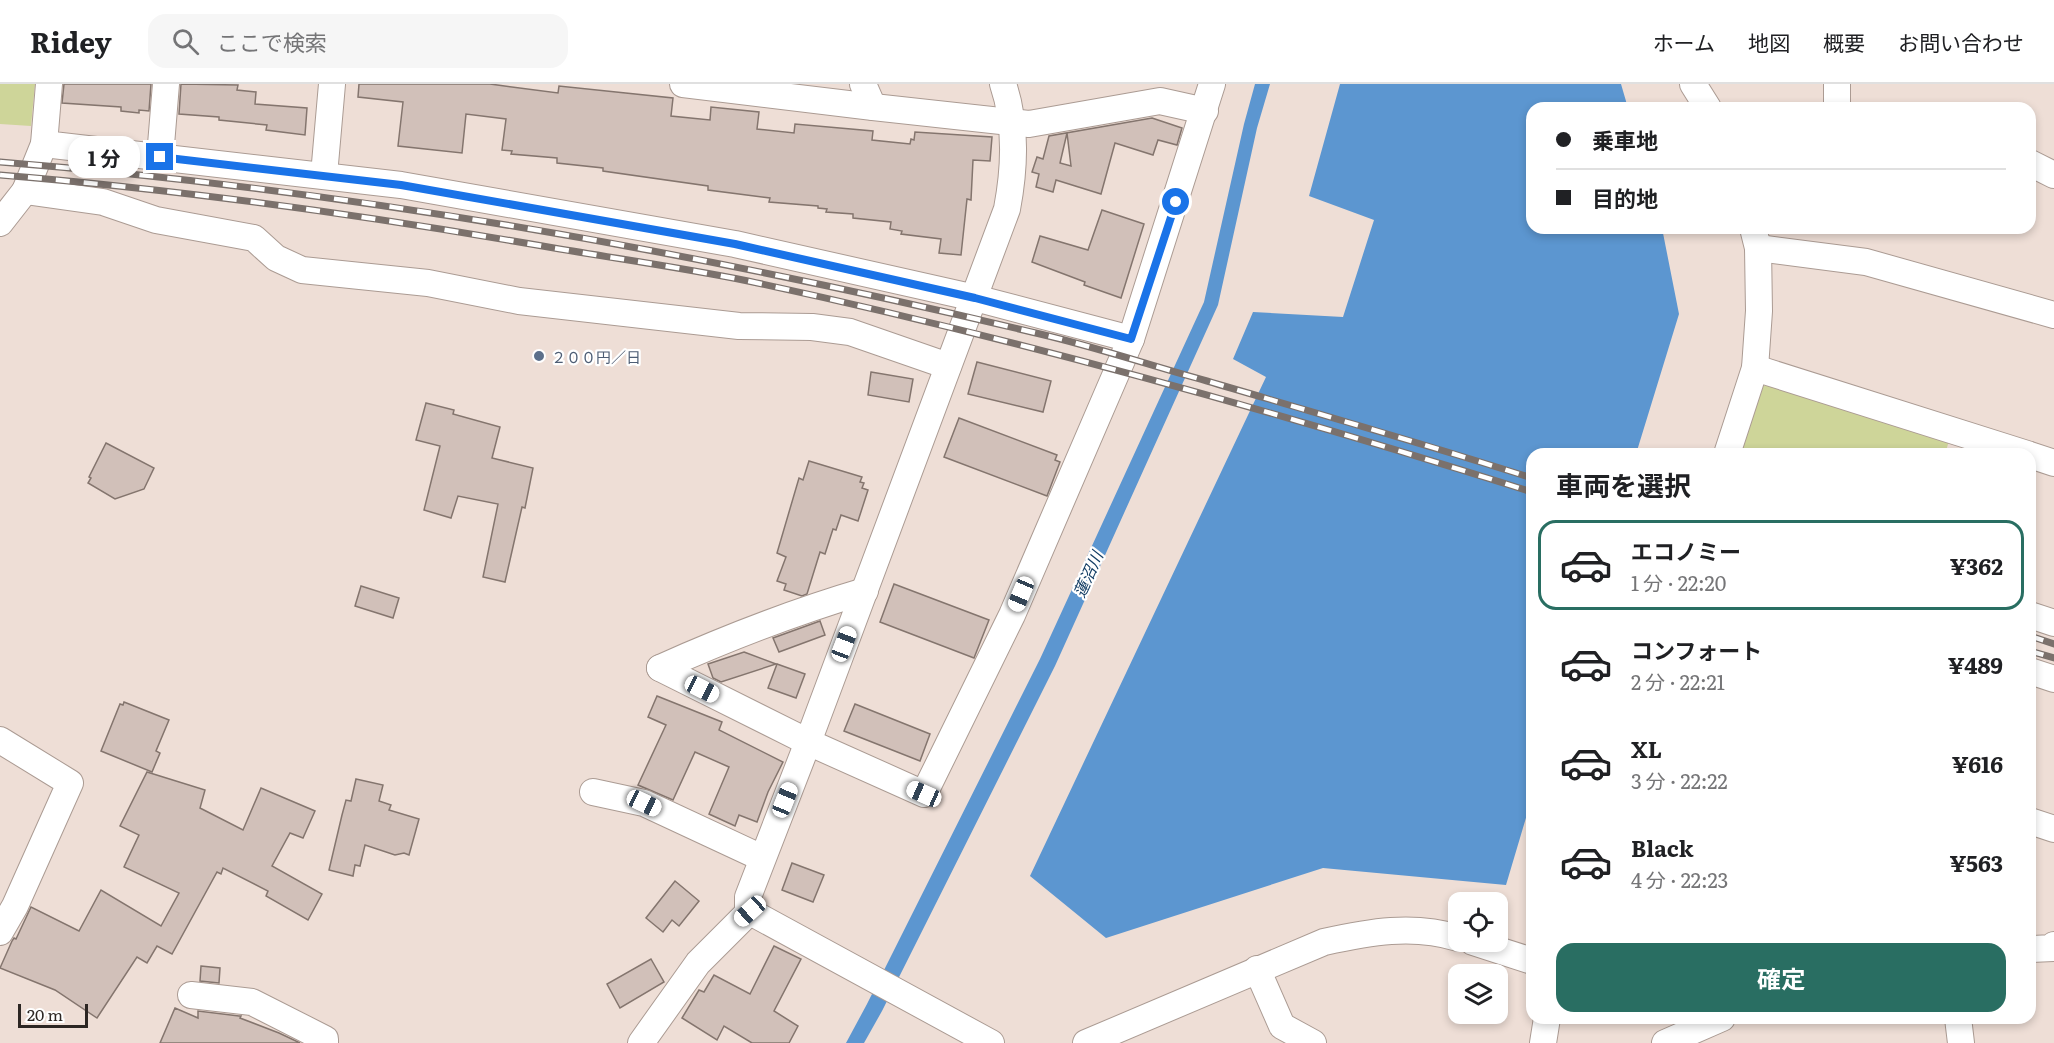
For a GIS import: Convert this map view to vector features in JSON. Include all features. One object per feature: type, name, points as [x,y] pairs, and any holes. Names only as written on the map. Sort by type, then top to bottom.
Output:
[{"type":"street","points":[[0,223],[25,191],[44,144],[49,84]]},
{"type":"street","points":[[160,157],[166,84]]},
{"type":"street","points":[[324,175],[332,84]]},
{"type":"street","points":[[683,84],[1029,123],[1156,93],[1205,111]]},
{"type":"street","points":[[863,84],[873,107]]},
{"type":"street","points":[[990,1043],[750,911],[747,903],[1007,208],[1013,167],[1013,122],[1003,84]]},
{"type":"street","points":[[865,591],[803,610],[721,640],[660,668],[808,742],[924,794],[1012,615],[1131,339],[1212,84]]},
{"type":"street","points":[[1693,84],[1704,102]]},
{"type":"street","points":[[1837,84],[1837,102]]},
{"type":"street","points":[[44,144],[401,185],[735,244],[975,298],[1131,339]]},
{"type":"street","points":[[2036,166],[2054,175]]},
{"type":"street","points":[[25,191],[103,202],[156,220],[254,238],[276,258],[302,270],[428,283],[543,304],[739,326],[812,327],[850,332],[948,366]]},
{"type":"street","points":[[1730,448],[1755,368],[1759,310],[1756,238],[1866,262],[2054,315]]},
{"type":"street","points":[[1755,368],[2006,448]]},
{"type":"street","points":[[2036,457],[2054,463]]},
{"type":"street","points":[[2036,617],[2054,623]]},
{"type":"street","points":[[2036,673],[2054,679]]},
{"type":"street","points":[[0,740],[70,783],[15,906],[0,932]]},
{"type":"street","points":[[593,792],[644,803],[762,858]]},
{"type":"street","points":[[2036,823],[2054,829]]},
{"type":"street","points":[[644,1042],[698,963],[750,911]]},
{"type":"street","points":[[1086,1043],[1324,942],[1366,933],[1403,929],[1448,935]]},
{"type":"street","points":[[2036,949],[2053,948],[2054,945]]},
{"type":"street","points":[[1504,952],[1526,959]]},
{"type":"street","points":[[1257,969],[1282,1026],[1313,1043]]},
{"type":"street","points":[[191,995],[252,1002],[325,1039],[325,1043]]},
{"type":"street","points":[[1543,1043],[1546,1024]]},
{"type":"street","points":[[1665,1043],[1708,1024]]},
{"type":"street","points":[[1958,1024],[1960,1043]]},
{"type":"green space","points":[[0,84],[35,84],[31,126],[0,124]]},
{"type":"green space","points":[[1776,382],[1949,441],[1947,448],[1737,448],[1757,388]]},
{"type":"water","name":"蓮沼川","points":[[1255,84],[1270,84],[1257,128],[1218,305],[1055,666],[882,1011],[864,1043],[846,1043],[1040,659],[1204,302]]},
{"type":"water","points":[[1340,84],[1621,84],[1626,102],[1526,102],[1526,234],[1663,234],[1679,314],[1638,448],[1526,448],[1526,818],[1506,885],[1323,868],[1106,938],[1030,876],[1266,377],[1233,359],[1253,312],[1343,317],[1374,220],[1309,196]]},
{"type":"building","points":[[64,84],[151,84],[149,111],[139,110],[139,113],[121,111],[121,107],[62,103]]},
{"type":"building","points":[[181,84],[238,85],[237,90],[256,92],[255,104],[307,108],[305,135],[266,130],[267,125],[219,120],[219,117],[179,114]]},
{"type":"building","points":[[359,84],[490,84],[558,93],[559,86],[673,98],[671,116],[710,120],[711,107],[759,112],[757,129],[794,133],[795,124],[873,131],[872,140],[910,144],[911,139],[914,140],[915,132],[992,137],[990,161],[973,160],[971,200],[967,199],[961,255],[939,253],[941,239],[901,234],[902,231],[890,229],[891,222],[853,218],[853,214],[826,212],[827,209],[818,208],[818,206],[769,202],[770,198],[708,190],[708,186],[603,171],[603,168],[557,163],[557,158],[511,154],[512,151],[502,150],[506,119],[466,114],[462,153],[398,146],[403,102],[358,97]]},
{"type":"building","points":[[1152,118],[1182,128],[1177,145],[1158,140],[1153,155],[1115,143],[1101,194],[1056,180],[1053,192],[1036,187],[1039,174],[1032,172],[1037,157],[1043,159],[1049,136]],"holes":[[[1067,133],[1071,166],[1060,163]]]},
{"type":"building","points":[[1102,210],[1144,224],[1121,298],[1084,285],[1085,282],[1032,262],[1040,236],[1088,250]]},
{"type":"building","points":[[977,362],[1051,381],[1043,412],[968,394]]},
{"type":"building","points":[[871,372],[913,379],[909,402],[868,395]]},
{"type":"building","points":[[426,403],[454,410],[453,414],[500,427],[492,458],[533,468],[505,582],[483,577],[498,504],[458,496],[451,518],[424,510],[440,446],[416,440]]},
{"type":"building","points":[[959,418],[1057,455],[1055,460],[1060,462],[1047,496],[944,457]]},
{"type":"building","points":[[106,443],[154,468],[144,489],[115,499],[88,483]]},
{"type":"building","points":[[809,461],[862,477],[860,482],[864,483],[862,488],[868,490],[858,521],[841,515],[836,530],[833,529],[825,554],[820,552],[807,594],[802,596],[784,590],[786,584],[777,581],[786,557],[777,553],[799,478],[803,480]]},
{"type":"building","points":[[894,584],[989,620],[974,658],[880,622]]},
{"type":"building","points":[[361,586],[399,598],[393,618],[355,606]]},
{"type":"building","points":[[820,621],[825,635],[779,652],[773,638]]},
{"type":"building","points":[[744,652],[776,664],[721,682],[713,678],[708,664]]},
{"type":"building","points":[[777,664],[805,674],[796,698],[768,688]]},
{"type":"building","points":[[657,696],[722,722],[719,730],[783,762],[768,792],[757,822],[739,815],[735,826],[709,814],[729,767],[695,752],[673,800],[638,785],[666,725],[648,717]]},
{"type":"building","points":[[124,702],[169,720],[156,751],[160,753],[152,772],[101,751],[120,704],[123,705]]},
{"type":"building","points":[[855,704],[930,734],[920,761],[844,731]]},
{"type":"building","points":[[147,772],[205,790],[200,808],[243,830],[261,788],[315,811],[303,838],[290,833],[272,866],[322,894],[308,920],[266,896],[268,891],[223,868],[221,874],[217,872],[172,954],[157,946],[147,963],[137,957],[97,1018],[55,990],[0,968],[31,907],[79,931],[101,890],[161,926],[179,893],[124,867],[139,835],[120,826]]},
{"type":"building","points":[[356,779],[383,785],[379,801],[391,805],[389,810],[419,819],[409,855],[404,853],[395,855],[365,845],[360,866],[355,865],[353,876],[329,870],[346,800],[351,801]]},
{"type":"building","points":[[792,863],[824,875],[813,902],[782,890]]},
{"type":"building","points":[[675,881],[699,901],[679,926],[672,920],[663,932],[646,918]]},
{"type":"building","points":[[774,946],[801,959],[774,1011],[798,1026],[789,1043],[752,1043],[724,1026],[717,1040],[682,1018],[699,990],[704,992],[714,975],[750,994]]},
{"type":"building","points":[[651,959],[664,982],[620,1008],[607,984]]},
{"type":"building","points":[[201,966],[220,968],[219,983],[200,981]]},
{"type":"building","points":[[175,1008],[198,1018],[198,1011],[241,1016],[240,1018],[300,1043],[160,1043]]},
{"type":"railway","points":[[0,162],[131,174],[393,207],[523,228],[783,276],[1082,345],[1526,476]]},
{"type":"railway","points":[[0,175],[209,196],[347,215],[748,281],[945,326],[1142,377],[1526,490]]},
{"type":"railway","points":[[2036,638],[2054,644]]},
{"type":"railway","points":[[2036,653],[2054,658]]},
{"type":"place","name":"２００円／日","points":[[539,356]]},
{"type":"route","points":[[160,157],[401,185],[735,244],[975,298],[1131,339],[1176,202]]}]
